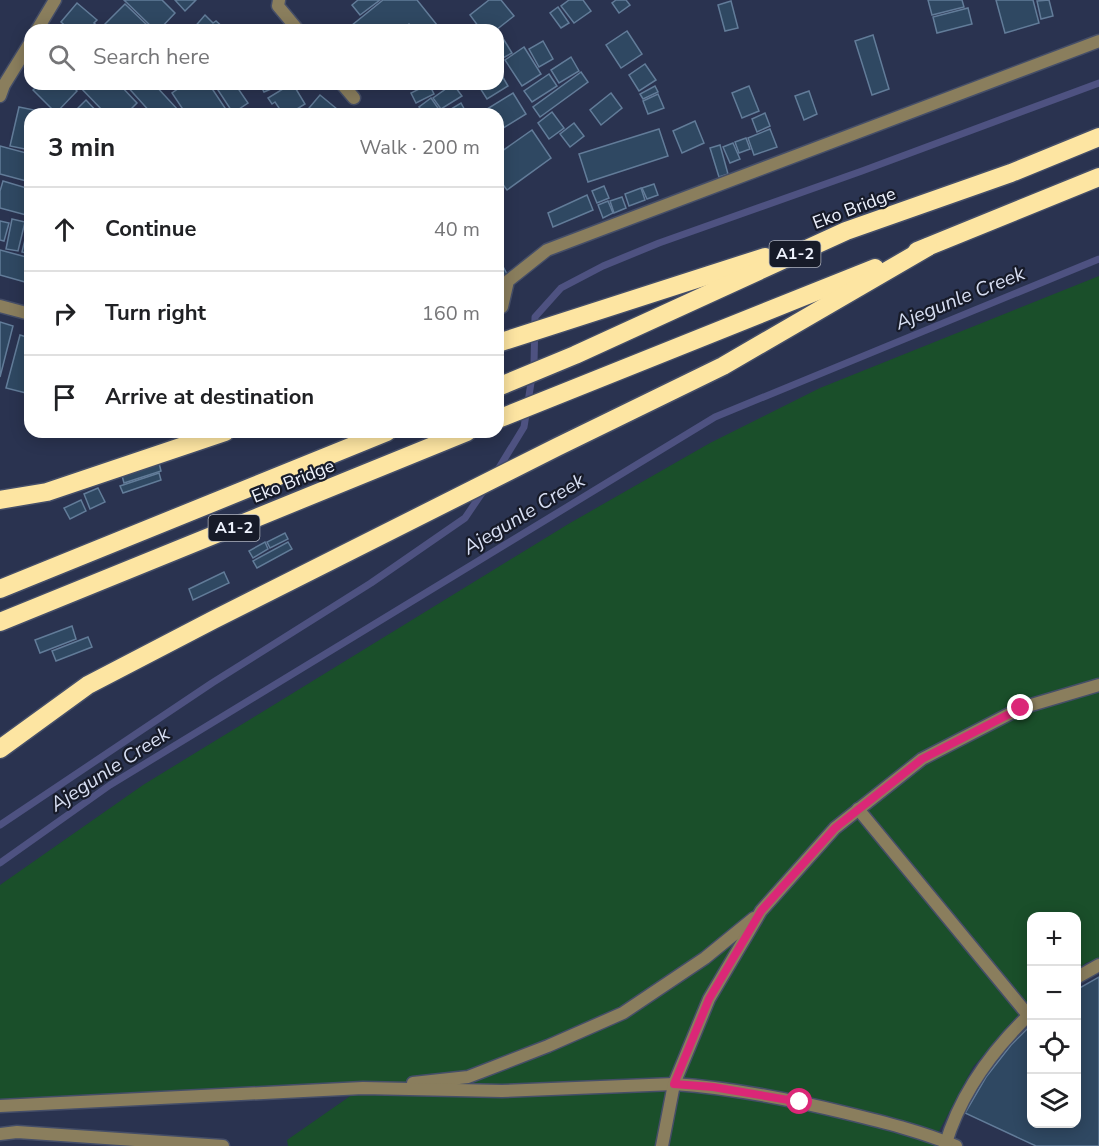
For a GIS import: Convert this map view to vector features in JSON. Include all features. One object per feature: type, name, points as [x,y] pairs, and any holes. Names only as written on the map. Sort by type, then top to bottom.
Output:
[{"type":"highway","name":"Eko Bridge","points":[[504,385],[575,355],[846,231],[1011,173],[1099,137]]},
{"type":"highway","name":"A1-2","points":[[504,417],[1099,177]]},
{"type":"highway","points":[[504,341],[846,231]]},
{"type":"highway","points":[[0,748],[88,685],[557,447],[723,366],[928,247]]},
{"type":"highway","points":[[0,500],[47,492],[207,438]]},
{"type":"highway","name":"Eko Bridge","points":[[0,589],[372,438]]},
{"type":"highway","name":"Eko Bridge","points":[[0,622],[452,438]]},
{"type":"street","points":[[41,24],[55,0]]},
{"type":"street","points":[[279,0],[278,6],[293,24]]},
{"type":"street","points":[[504,298],[508,281],[547,250],[1099,41]]},
{"type":"street","points":[[0,96],[4,85],[24,53]]},
{"type":"street","points":[[347,90],[354,98]]},
{"type":"street","points":[[0,306],[24,312]]},
{"type":"street","points":[[0,1106],[363,1088],[468,1077],[548,1046],[623,1013],[705,958],[761,911],[835,828],[922,759],[1021,708],[1099,685]]},
{"type":"street","points":[[858,809],[1027,1010]]},
{"type":"street","points":[[662,1146],[674,1084],[709,999],[761,911]]},
{"type":"street","points":[[1081,976],[1099,965]]},
{"type":"street","points":[[363,1088],[502,1091],[674,1084],[713,1087],[800,1102],[892,1124],[949,1145],[958,1112],[974,1083],[992,1056],[1027,1017]]},
{"type":"street","points":[[0,1134],[17,1132],[223,1146]]},
{"type":"green space","points":[[1099,276],[1099,958],[1081,967],[1081,912],[1027,912],[1027,1006],[973,1067],[937,1135],[935,1146],[288,1146],[287,1140],[369,1083],[0,1101],[0,885],[143,785],[570,523],[710,443],[820,388]]},
{"type":"building","points":[[124,0],[162,0],[175,13],[165,24],[149,24]]},
{"type":"building","points":[[175,0],[196,0],[185,11]]},
{"type":"building","points":[[358,0],[380,0],[360,15],[352,5]]},
{"type":"building","points":[[383,0],[417,0],[436,24],[409,24],[353,24]]},
{"type":"building","points":[[489,0],[501,0],[514,16],[504,24],[477,24],[470,15]]},
{"type":"building","points":[[569,0],[583,0],[591,11],[574,23],[561,6]]},
{"type":"building","points":[[616,0],[626,0],[630,5],[619,13],[612,3]]},
{"type":"building","points":[[928,0],[962,0],[964,7],[932,15]]},
{"type":"building","points":[[996,0],[1033,0],[1039,23],[1005,33]]},
{"type":"building","points":[[1049,0],[1053,16],[1041,19],[1037,1]]},
{"type":"building","points":[[731,1],[738,28],[725,31],[718,5]]},
{"type":"building","points":[[77,3],[97,20],[95,24],[63,24],[61,22]]},
{"type":"building","points":[[125,4],[146,24],[105,24]]},
{"type":"building","points":[[558,7],[569,23],[561,28],[550,13]]},
{"type":"building","points":[[968,8],[972,24],[937,33],[933,17]]},
{"type":"building","points":[[205,15],[213,23],[216,21],[219,24],[197,24]]},
{"type":"building","points":[[627,31],[642,54],[621,68],[606,45]]},
{"type":"building","points":[[873,35],[889,89],[872,95],[855,41]]},
{"type":"building","points":[[504,40],[512,53],[504,57]]},
{"type":"building","points":[[543,41],[553,59],[539,67],[529,49]]},
{"type":"building","points":[[524,47],[541,74],[522,86],[505,60]]},
{"type":"building","points":[[571,57],[579,71],[559,83],[551,70]]},
{"type":"building","points":[[645,64],[656,80],[639,91],[629,75]]},
{"type":"building","points":[[581,72],[588,82],[540,117],[533,107]]},
{"type":"building","points":[[549,74],[557,86],[532,102],[524,91]]},
{"type":"building","points":[[655,86],[658,92],[643,99],[640,94]]},
{"type":"building","points":[[749,86],[759,111],[742,118],[732,93]]},
{"type":"building","points":[[33,90],[77,91],[61,108],[51,108]]},
{"type":"building","points":[[83,90],[125,90],[137,103],[132,108],[100,108]]},
{"type":"building","points":[[130,90],[160,90],[176,108],[147,108]]},
{"type":"building","points":[[176,90],[213,90],[225,108],[182,108],[172,93]]},
{"type":"building","points":[[218,90],[239,90],[248,103],[240,108],[230,108]]},
{"type":"building","points":[[281,90],[297,90],[305,104],[299,108],[279,108],[268,98]]},
{"type":"building","points":[[417,90],[432,90],[434,94],[416,103],[411,93]]},
{"type":"building","points":[[444,90],[458,90],[462,96],[443,108],[433,98]]},
{"type":"building","points":[[481,90],[502,90],[487,99]]},
{"type":"building","points":[[809,91],[817,114],[804,120],[795,96]]},
{"type":"building","points":[[513,93],[526,114],[504,128],[504,108],[489,108]]},
{"type":"building","points":[[611,93],[622,108],[601,125],[590,110]]},
{"type":"building","points":[[658,94],[664,108],[648,114],[643,101]]},
{"type":"building","points":[[320,95],[336,108],[309,108]]},
{"type":"building","points":[[431,98],[438,108],[420,108]]},
{"type":"building","points":[[86,100],[93,108],[78,108]]},
{"type":"building","points":[[461,103],[464,108],[453,108]]},
{"type":"building","points":[[19,107],[24,108],[24,149],[10,146]]},
{"type":"building","points":[[552,112],[564,128],[549,139],[538,123]]},
{"type":"building","points":[[765,113],[770,126],[757,132],[752,119]]},
{"type":"building","points":[[695,121],[704,143],[682,153],[673,131]]},
{"type":"building","points":[[574,123],[584,136],[570,147],[560,134]]},
{"type":"building","points":[[659,129],[668,156],[588,182],[579,154]]},
{"type":"building","points":[[770,129],[777,147],[754,155],[748,138]]},
{"type":"building","points":[[532,130],[551,158],[507,190],[504,186],[504,150]]},
{"type":"building","points":[[746,138],[750,149],[739,153],[735,142]]},
{"type":"building","points":[[733,143],[740,159],[730,163],[723,147]]},
{"type":"building","points":[[720,145],[728,174],[719,177],[710,148]]},
{"type":"building","points":[[0,146],[24,152],[24,180],[0,174]]},
{"type":"building","points":[[3,181],[24,187],[24,214],[0,208],[0,191]]},
{"type":"building","points":[[654,184],[658,195],[647,199],[642,188]]},
{"type":"building","points":[[604,186],[609,198],[597,203],[592,191]]},
{"type":"building","points":[[641,188],[645,200],[629,206],[625,194]]},
{"type":"building","points":[[587,195],[593,210],[553,227],[548,213]]},
{"type":"building","points":[[622,197],[626,208],[614,213],[610,201]]},
{"type":"building","points":[[608,201],[613,213],[603,218],[598,205]]},
{"type":"building","points":[[12,219],[24,222],[18,251],[6,249]]},
{"type":"building","points":[[0,221],[9,223],[4,241],[0,240]]},
{"type":"building","points":[[0,250],[24,256],[24,282],[0,275]]},
{"type":"building","points":[[0,322],[13,326],[0,377]]},
{"type":"building","points":[[20,335],[24,336],[24,392],[6,388]]},
{"type":"building","points":[[158,459],[161,471],[124,483],[121,472]]},
{"type":"building","points":[[159,473],[161,480],[123,493],[120,486]]},
{"type":"building","points":[[98,488],[105,502],[90,509],[84,494]]},
{"type":"building","points":[[81,500],[86,511],[70,519],[64,508]]},
{"type":"building","points":[[285,533],[288,539],[270,548],[267,542]]},
{"type":"building","points":[[265,542],[268,549],[253,558],[249,551]]},
{"type":"building","points":[[288,542],[292,549],[257,568],[253,561]]},
{"type":"building","points":[[224,572],[229,583],[193,600],[189,589]]},
{"type":"building","points":[[72,626],[76,639],[40,653],[35,640]]},
{"type":"building","points":[[88,637],[92,647],[56,661],[52,651]]},
{"type":"building","points":[[1099,977],[1099,1146],[1036,1146],[965,1113],[986,1077],[1027,1029],[1027,1128],[1081,1128],[1081,987]]},
{"type":"waterway","points":[[497,471],[524,427],[534,364],[535,317],[561,288],[603,266],[659,243],[1099,83]]},
{"type":"waterway","name":"Ajegunle Creek","points":[[0,863],[110,785],[715,417],[1099,259]]},
{"type":"waterway","points":[[0,825],[212,683],[371,583],[465,518],[484,490]]},
{"type":"route","points":[[800,1102],[713,1087],[674,1084],[709,999],[761,911],[835,828],[922,759],[1021,708]]}]
